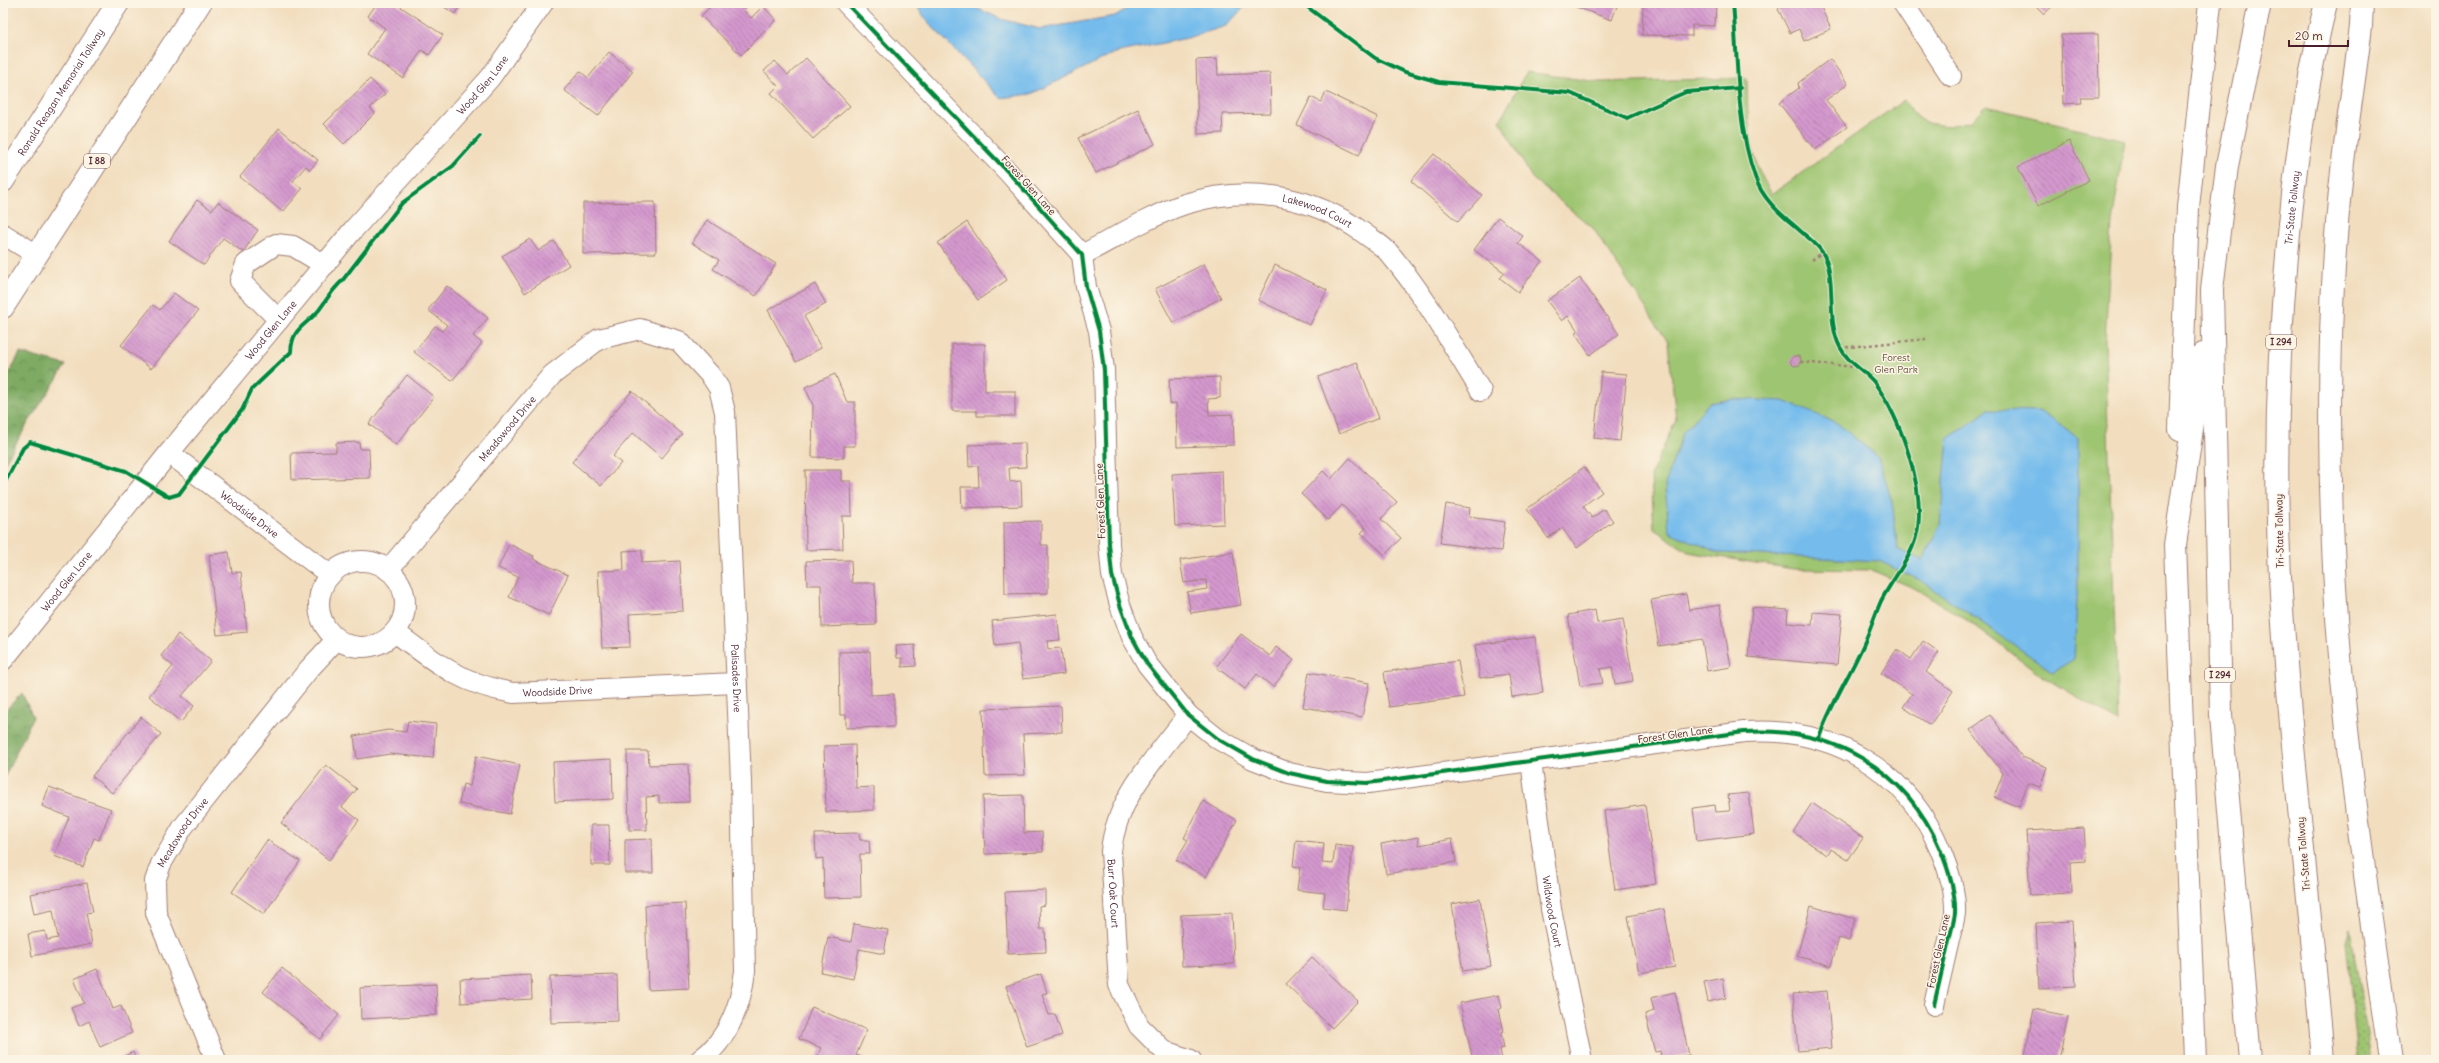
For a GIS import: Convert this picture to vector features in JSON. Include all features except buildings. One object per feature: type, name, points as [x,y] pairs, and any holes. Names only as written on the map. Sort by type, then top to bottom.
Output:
[{"type":"highway","name":"Ronald Reagan Memorial Tollway","points":[[3,181],[118,3]]},
{"type":"highway","name":"I 88","points":[[3,307],[200,3]]},
{"type":"highway","points":[[2194,1060],[2176,545],[2188,207],[2210,3]]},
{"type":"highway","name":"I 294","points":[[2250,1060],[2221,715],[2212,289],[2227,166],[2260,3]]},
{"type":"highway","name":"Tri-State Tollway","points":[[2323,1060],[2287,685],[2280,572],[2278,472],[2281,336],[2292,198],[2310,72],[2326,3]]},
{"type":"highway","points":[[2362,3],[2361,26],[2341,182],[2335,271],[2331,372],[2333,533],[2339,647],[2349,751],[2363,867],[2391,1060]]},
{"type":"highway","points":[[2176,545],[2212,289]]},
{"type":"street","name":"Wood Glen Lane","points":[[3,660],[169,453],[325,265],[490,78],[543,3]]},
{"type":"street","name":"Forest Glen Lane","points":[[846,3],[1008,172],[1082,255],[1086,287],[1099,331],[1104,370],[1109,544],[1118,598],[1132,637],[1147,664],[1188,715],[1218,739],[1253,759],[1289,773],[1327,781],[1368,783],[1762,731],[1798,733],[1818,738],[1865,760],[1902,787],[1937,841],[1950,875],[1955,913],[1934,1005]]},
{"type":"street","points":[[1903,3],[1951,76]]},
{"type":"street","name":"Lakewood Court","points":[[1082,255],[1184,205],[1212,197],[1263,194],[1307,203],[1346,220],[1388,252],[1435,316],[1481,391]]},
{"type":"street","points":[[3,234],[37,255]]},
{"type":"street","points":[[279,320],[240,281],[246,264],[276,244],[293,246],[325,265]]},
{"type":"street","name":"Meadowood Drive","points":[[388,570],[552,375],[599,339],[640,329],[654,334]]},
{"type":"street","name":"Palisades Drive","points":[[654,334],[679,341],[712,376],[719,388],[726,412],[741,781],[745,971],[740,1001],[731,1021],[707,1055]]},
{"type":"street","name":"Woodside Drive","points":[[169,453],[330,575]]},
{"type":"street","points":[[365,561],[377,564],[388,570],[402,588],[405,600],[401,622],[395,632],[386,640],[374,646],[361,647],[348,645],[337,639],[327,629],[320,608],[322,587],[330,575],[340,567],[365,561]]},
{"type":"street","name":"Woodside Drive","points":[[395,632],[438,664],[462,679],[478,686],[512,693],[736,682]]},
{"type":"street","name":"Meadowood Drive","points":[[216,1060],[156,913],[155,881],[160,864],[183,827],[309,669],[337,639]]},
{"type":"street","name":"Burr Oak Court","points":[[1188,715],[1135,785],[1121,808],[1112,837],[1111,851],[1119,985],[1139,1026],[1164,1051],[1191,1060]]},
{"type":"street","name":"Wildwood Court","points":[[1531,762],[1551,909],[1582,1060]]},
{"type":"path","points":[[1820,248],[1826,258]]},
{"type":"path","points":[[1812,260],[1823,252]]},
{"type":"path","points":[[1840,348],[1926,339]]},
{"type":"path","points":[[1838,342],[1840,348],[1844,352]]},
{"type":"path","points":[[1801,362],[1855,367]]},
{"type":"path","points":[[1851,362],[1861,372]]},
{"type":"green space","name":"Forest Glen Park","points":[[1526,72],[1599,82],[1747,78],[1750,138],[1753,152],[1764,180],[1772,194],[1904,100],[1911,111],[1925,123],[1949,126],[1971,121],[1986,106],[2125,140],[2112,223],[2105,340],[2118,722],[2040,674],[1973,624],[1914,588],[1871,570],[1793,569],[1688,552],[1654,529],[1651,475],[1676,419],[1668,342],[1593,228],[1532,178],[1500,121]]},
{"type":"green space","points":[[20,353],[66,365],[28,423],[3,466],[3,384]]},
{"type":"green space","points":[[22,693],[33,717],[3,780],[3,713]]},
{"type":"green space","points":[[2350,927],[2371,1060],[2358,1060],[2346,941]]},
{"type":"water","points":[[914,3],[965,3],[1001,19],[1040,29],[1115,16],[1136,3],[1248,3],[1226,26],[1187,38],[1115,53],[1031,94],[1000,98],[929,23]]},
{"type":"water","points":[[1735,399],[1784,401],[1837,423],[1878,457],[1892,502],[1898,550],[1923,560],[1940,524],[1948,439],[1988,410],[2040,411],[2078,437],[2078,580],[2074,659],[2053,672],[1922,581],[1879,561],[1720,553],[1669,532],[1665,485],[1683,432],[1709,403]]},
{"type":"cycle path","points":[[846,3],[1008,172],[1082,255],[1086,287],[1099,331],[1104,370],[1109,544],[1112,575],[1120,605],[1132,637],[1147,664],[1188,715],[1218,739],[1253,759],[1289,773],[1327,781],[1368,783],[1744,732],[1776,732],[1806,736],[1835,745],[1862,758],[1886,775],[1907,796],[1925,820],[1943,856],[1953,889],[1955,913],[1934,1005]]},
{"type":"cycle path","points":[[1302,3],[1375,58],[1405,72],[1439,82],[1570,93],[1627,118],[1686,92],[1740,88]]},
{"type":"cycle path","points":[[1733,3],[1741,113],[1744,135],[1755,177],[1762,192],[1772,205],[1819,248],[1827,261],[1831,285],[1833,323],[1840,347],[1847,358],[1874,382],[1884,397],[1902,435],[1915,478],[1918,499],[1919,519],[1916,537],[1910,554],[1881,601],[1864,644],[1833,705],[1819,738]]},
{"type":"cycle path","points":[[3,486],[23,448],[30,442],[126,471],[169,497],[179,494],[242,410],[252,389],[291,352],[294,337],[297,332],[319,310],[332,291],[342,281],[402,203],[453,166],[480,136]]}]
